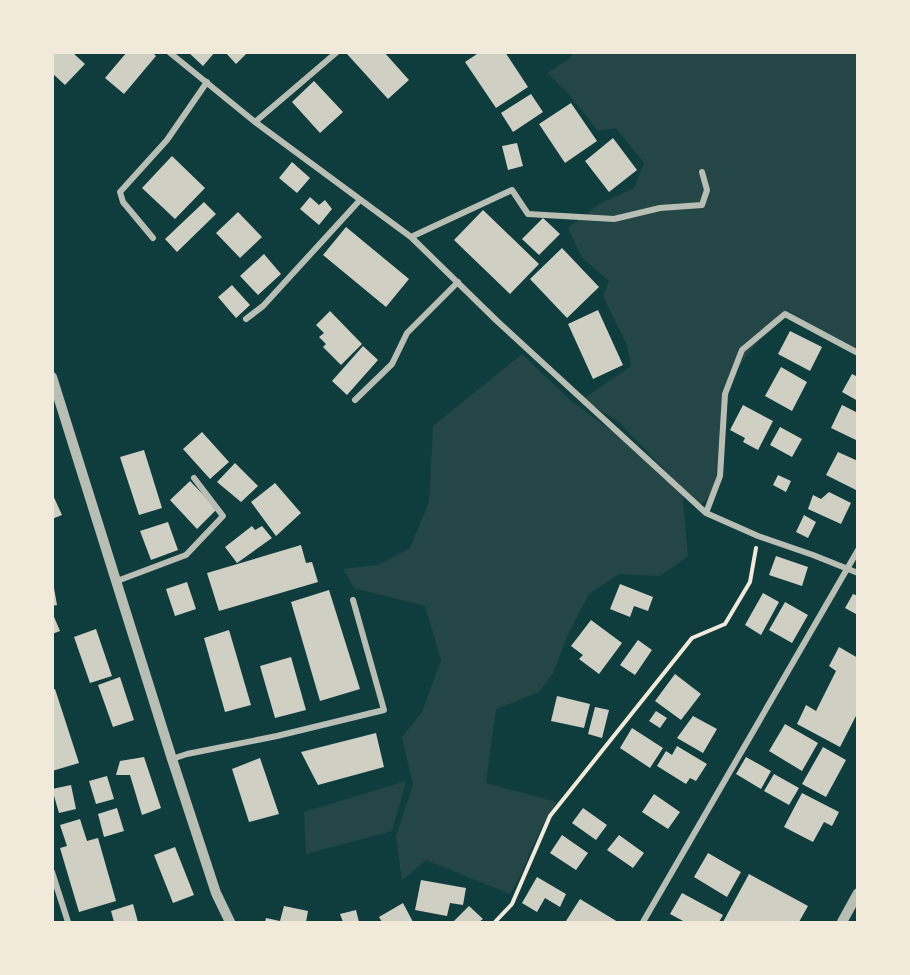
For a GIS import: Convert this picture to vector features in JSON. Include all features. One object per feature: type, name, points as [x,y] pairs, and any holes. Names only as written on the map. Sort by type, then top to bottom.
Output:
[{"type":"street","points":[[169,52],[255,122],[411,237],[706,513],[758,536],[858,573]]},
{"type":"street","points":[[255,122],[337,52]]},
{"type":"street","points":[[153,238],[123,202],[120,192],[167,140],[207,82]]},
{"type":"street","points":[[411,237],[512,190],[528,214],[614,219],[660,208],[702,205],[707,190],[702,172]]},
{"type":"street","points":[[246,318],[263,306],[360,200]]},
{"type":"street","points":[[355,400],[392,364],[407,333],[458,282]]},
{"type":"street","points":[[706,513],[720,476],[726,394],[742,350],[785,314],[858,352]]},
{"type":"street","points":[[52,377],[56,404],[117,581],[216,892],[230,922]]},
{"type":"street","points":[[117,581],[186,555],[223,516],[194,478]]},
{"type":"street","points":[[643,922],[858,550]]},
{"type":"street","points":[[172,759],[384,710],[352,600]]},
{"type":"street","points":[[52,872],[68,922]]},
{"type":"street","points":[[842,922],[858,893]]},
{"type":"path","points":[[495,922],[512,904],[550,816],[692,638],[725,624],[750,582],[758,536]]},
{"type":"shaded area","points":[[573,53],[857,53],[857,351],[787,310],[767,329],[732,376],[713,494],[699,506],[619,422],[583,399],[631,366],[627,345],[603,296],[609,281],[582,258],[568,228],[599,204],[634,188],[644,163],[616,128],[598,131],[569,94],[547,73],[569,59]]},
{"type":"shaded area","points":[[522,354],[570,400],[640,452],[682,491],[688,556],[660,576],[619,574],[589,594],[569,632],[553,673],[539,692],[496,709],[486,783],[557,802],[541,828],[510,894],[426,860],[402,881],[396,836],[413,785],[402,737],[422,712],[441,660],[425,606],[354,588],[343,569],[378,565],[410,548],[429,502],[433,426]]},
{"type":"shaded area","points":[[406,781],[392,831],[306,854],[304,812]]},
{"type":"building","points":[[72,52],[85,64],[65,85],[52,73],[52,54]]},
{"type":"building","points":[[127,52],[152,52],[156,56],[124,94],[105,78]]},
{"type":"building","points":[[188,52],[215,52],[203,66]]},
{"type":"building","points":[[225,52],[248,52],[236,64]]},
{"type":"building","points":[[349,52],[384,52],[409,80],[388,99],[347,54]]},
{"type":"building","points":[[480,52],[505,52],[528,87],[496,108],[465,62]]},
{"type":"building","points":[[314,81],[343,112],[320,133],[292,102]]},
{"type":"building","points":[[531,94],[543,112],[513,132],[501,113]]},
{"type":"building","points":[[571,103],[597,141],[565,163],[539,124]]},
{"type":"building","points":[[613,138],[637,170],[609,192],[585,161]]},
{"type":"building","points":[[517,143],[523,166],[508,170],[502,146]]},
{"type":"building","points":[[172,156],[205,188],[175,219],[142,188]]},
{"type":"building","points":[[292,162],[310,178],[297,193],[279,178]]},
{"type":"building","points":[[310,197],[319,205],[325,200],[332,209],[319,225],[300,209]]},
{"type":"building","points":[[204,202],[216,214],[177,252],[165,239]]},
{"type":"building","points":[[483,210],[539,264],[510,294],[454,240]]},
{"type":"building","points":[[238,212],[262,237],[240,258],[216,233]]},
{"type":"building","points":[[543,218],[560,234],[539,255],[522,239]]},
{"type":"building","points":[[346,227],[409,279],[386,307],[323,255]]},
{"type":"building","points":[[562,248],[599,287],[567,318],[530,279]]},
{"type":"building","points":[[264,254],[281,274],[258,295],[240,276]]},
{"type":"building","points":[[232,285],[250,305],[236,318],[218,297]]},
{"type":"building","points":[[598,310],[623,365],[593,379],[568,324]]},
{"type":"building","points":[[330,311],[362,344],[341,365],[323,347],[326,344],[319,337],[324,333],[316,325]]},
{"type":"building","points":[[790,331],[822,347],[810,371],[778,354]]},
{"type":"building","points":[[363,346],[378,360],[347,395],[332,381]]},
{"type":"building","points":[[781,367],[807,382],[792,411],[765,396]]},
{"type":"building","points":[[852,374],[858,377],[858,401],[842,392]]},
{"type":"building","points":[[743,405],[773,421],[758,450],[743,442],[745,438],[730,430]]},
{"type":"building","points":[[842,405],[858,413],[858,441],[831,428]]},
{"type":"building","points":[[780,427],[802,439],[792,457],[770,445]]},
{"type":"building","points":[[202,432],[229,462],[210,479],[183,449]]},
{"type":"building","points":[[144,450],[162,508],[139,515],[120,457]]},
{"type":"building","points":[[838,452],[858,461],[858,491],[826,475]]},
{"type":"building","points":[[235,463],[258,486],[241,502],[217,482]]},
{"type":"building","points":[[778,475],[791,481],[786,492],[773,485]]},
{"type":"building","points":[[190,481],[217,509],[197,529],[170,500]]},
{"type":"building","points":[[275,483],[301,513],[276,536],[251,502]]},
{"type":"building","points":[[829,492],[851,503],[841,524],[808,509],[813,495],[821,499]]},
{"type":"building","points":[[52,493],[62,515],[52,519]]},
{"type":"building","points":[[804,515],[816,522],[808,538],[796,532]]},
{"type":"building","points":[[168,522],[178,550],[151,560],[140,531]]},
{"type":"building","points":[[252,526],[255,530],[262,526],[272,538],[237,563],[225,547]]},
{"type":"building","points":[[301,545],[306,563],[312,562],[318,582],[219,611],[207,573]]},
{"type":"building","points":[[776,556],[808,567],[802,586],[769,575]]},
{"type":"building","points":[[187,582],[196,609],[175,616],[166,589]]},
{"type":"building","points":[[620,584],[653,597],[648,611],[634,606],[630,617],[610,609]]},
{"type":"building","points":[[52,588],[54,588],[57,605],[52,606]]},
{"type":"building","points":[[329,590],[360,689],[320,701],[291,602]]},
{"type":"building","points":[[763,593],[779,602],[761,635],[745,625]]},
{"type":"building","points":[[853,594],[858,596],[856,614],[845,608]]},
{"type":"building","points":[[785,602],[808,615],[792,643],[769,630]]},
{"type":"building","points":[[52,612],[60,631],[52,634]]},
{"type":"building","points":[[591,620],[622,643],[599,674],[579,659],[583,655],[571,646]]},
{"type":"building","points":[[96,629],[112,676],[90,683],[74,637]]},
{"type":"building","points":[[229,630],[251,705],[225,712],[204,638]]},
{"type":"building","points":[[638,640],[652,650],[635,675],[620,665]]},
{"type":"building","points":[[839,647],[858,658],[858,712],[840,747],[797,724],[806,705],[816,711],[836,671],[829,666]]},
{"type":"building","points":[[291,657],[306,710],[275,718],[260,666]]},
{"type":"building","points":[[675,674],[701,694],[681,720],[655,701]]},
{"type":"building","points":[[120,677],[134,720],[113,727],[98,685]]},
{"type":"building","points":[[55,689],[79,763],[52,771],[52,690]]},
{"type":"building","points":[[557,696],[590,704],[584,728],[551,721]]},
{"type":"building","points":[[595,707],[609,710],[602,738],[588,734]]},
{"type":"building","points":[[656,711],[667,718],[660,728],[649,721]]},
{"type":"building","points":[[693,716],[717,729],[703,753],[677,738]]},
{"type":"building","points":[[785,724],[818,743],[802,771],[769,751]]},
{"type":"building","points":[[632,728],[663,748],[650,768],[620,748]]},
{"type":"building","points":[[376,733],[384,767],[318,785],[301,752]]},
{"type":"building","points":[[677,746],[707,764],[696,781],[690,778],[686,784],[657,766],[666,751],[672,755]]},
{"type":"building","points":[[823,747],[846,760],[826,797],[802,784]]},
{"type":"building","points":[[144,757],[161,808],[142,815],[130,775],[116,775],[120,761]]},
{"type":"building","points":[[746,757],[771,771],[761,789],[736,774]]},
{"type":"building","points":[[260,758],[279,814],[249,822],[232,769]]},
{"type":"building","points":[[774,774],[799,788],[789,805],[764,791]]},
{"type":"building","points":[[107,776],[114,799],[96,804],[89,781]]},
{"type":"building","points":[[71,785],[76,809],[59,813],[52,789]]},
{"type":"building","points":[[802,793],[839,812],[832,826],[824,822],[813,842],[784,827]]},
{"type":"building","points":[[654,794],[680,812],[668,829],[642,812]]},
{"type":"building","points":[[117,808],[124,831],[104,837],[98,814]]},
{"type":"building","points":[[583,808],[607,825],[596,840],[572,823]]},
{"type":"building","points":[[80,819],[87,841],[98,838],[116,901],[79,912],[60,848],[67,846],[60,825]]},
{"type":"building","points":[[562,835],[588,853],[576,870],[550,853]]},
{"type":"building","points":[[619,835],[644,853],[633,868],[607,850]]},
{"type":"building","points":[[175,847],[194,895],[173,903],[154,855]]},
{"type":"building","points":[[708,853],[741,872],[727,897],[694,877]]},
{"type":"building","points":[[749,874],[808,906],[799,922],[723,922]]},
{"type":"building","points":[[537,877],[566,894],[560,907],[545,898],[537,912],[522,903]]},
{"type":"building","points":[[421,880],[466,888],[463,905],[450,903],[447,916],[415,910]]},
{"type":"building","points":[[682,893],[723,915],[719,922],[685,922],[670,914]]},
{"type":"building","points":[[580,899],[618,922],[566,921]]},
{"type":"building","points":[[403,903],[413,922],[382,922],[379,917]]},
{"type":"building","points":[[133,904],[138,922],[114,922],[111,911]]},
{"type":"building","points":[[284,906],[308,911],[306,922],[265,922],[266,918],[280,921]]},
{"type":"building","points":[[469,906],[483,919],[479,922],[453,922]]},
{"type":"building","points":[[356,910],[359,922],[343,922],[340,914]]}]
